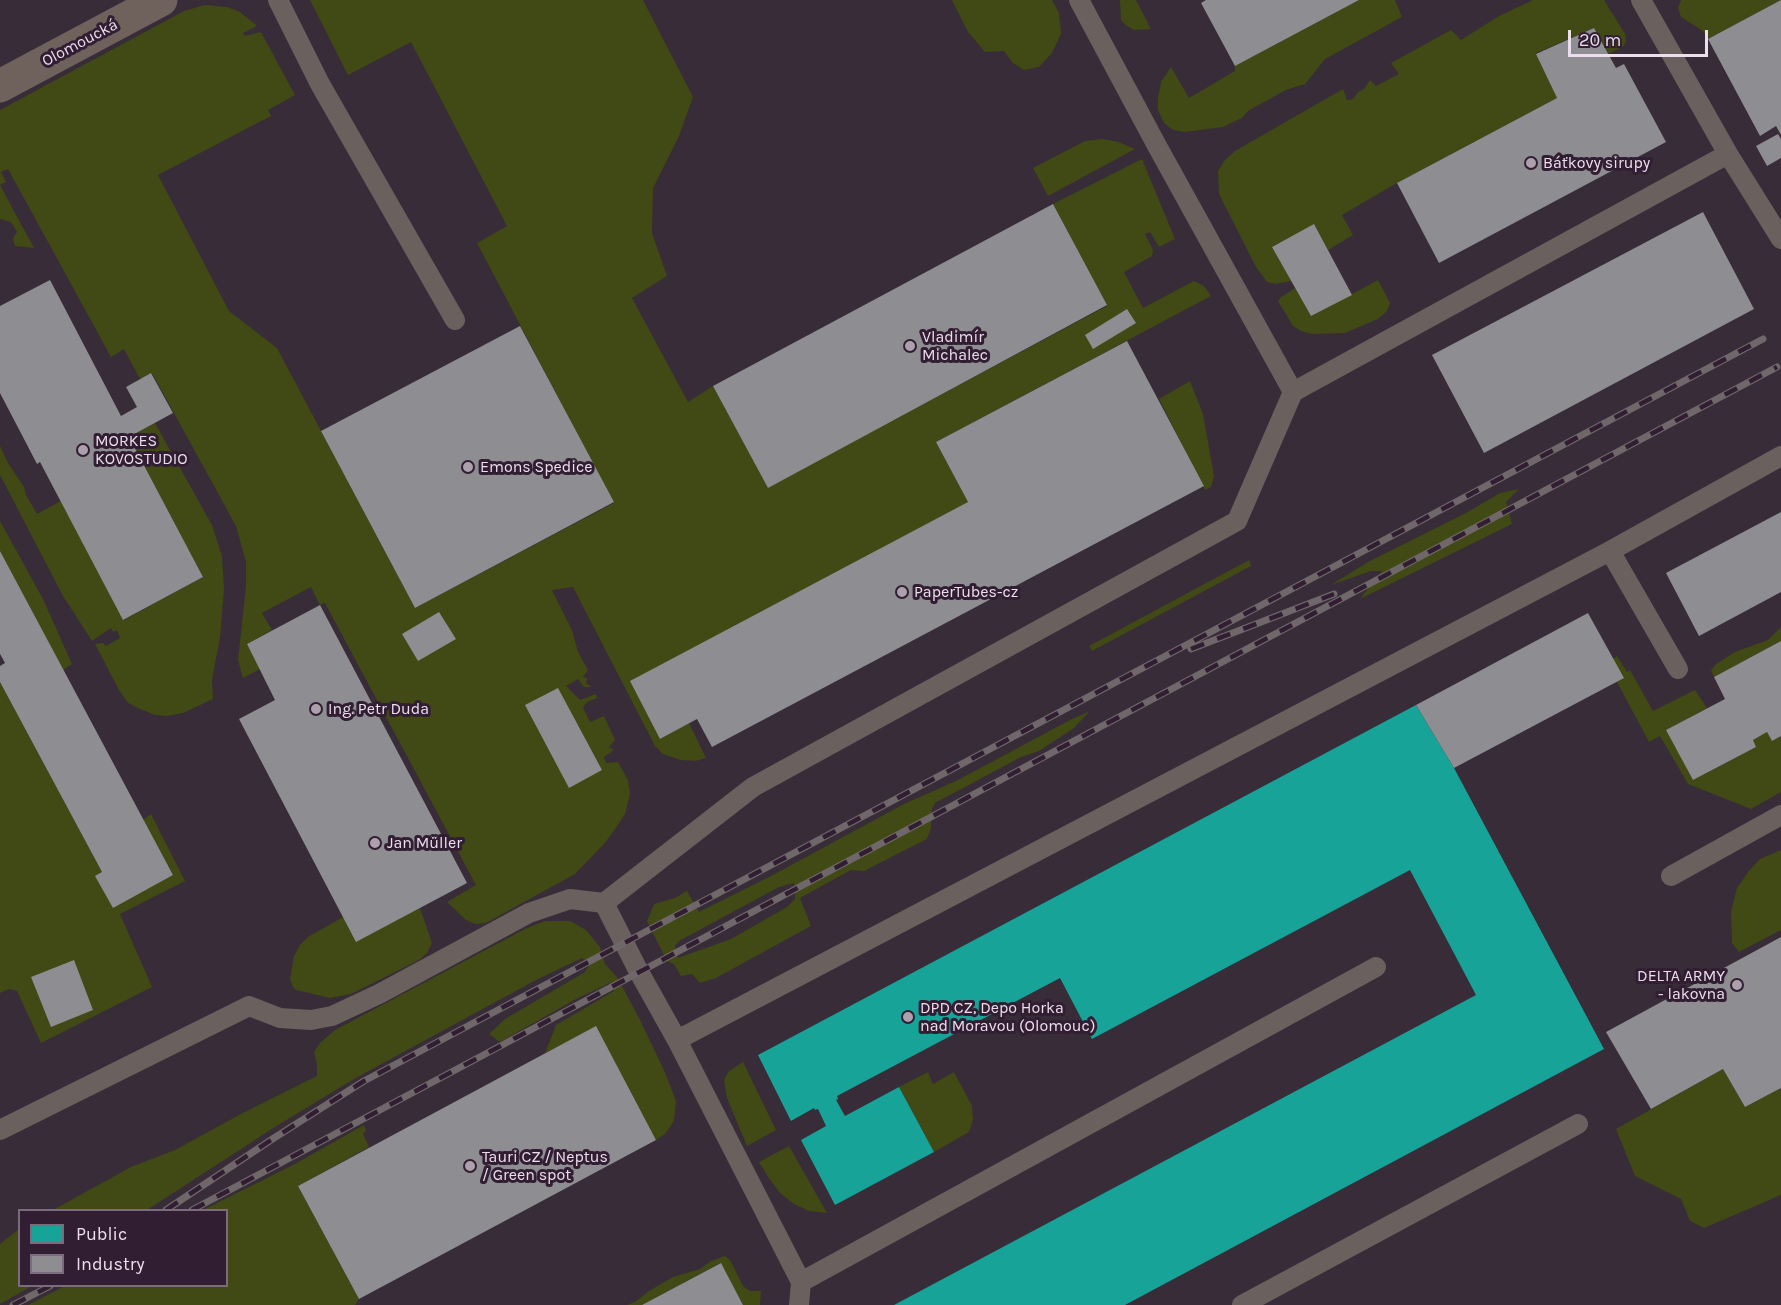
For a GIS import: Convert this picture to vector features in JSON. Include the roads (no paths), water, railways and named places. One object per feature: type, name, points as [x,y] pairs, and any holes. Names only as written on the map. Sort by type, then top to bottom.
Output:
[{"type":"street","name":"Olomoucká","points":[[0,86],[161,0]]},
{"type":"lane","points":[[278,0],[320,84],[455,320]]},
{"type":"lane","points":[[1079,0],[1293,392]]},
{"type":"lane","points":[[1641,0],[1728,154],[1781,239]]},
{"type":"lane","points":[[0,1130],[249,1006],[280,1018],[311,1020],[332,1016],[438,963],[529,913],[570,899],[604,903],[753,787],[1237,521],[1293,392],[1728,154]]},
{"type":"lane","points":[[677,1040],[1610,551],[1781,456]]},
{"type":"lane","points":[[1610,551],[1678,669]]},
{"type":"lane","points":[[1671,876],[1781,815]]},
{"type":"lane","points":[[604,903],[801,1282],[799,1305]]},
{"type":"lane","points":[[801,1282],[1376,967]]},
{"type":"lane","points":[[1242,1305],[1578,1124]]},
{"type":"railway","points":[[168,1209],[364,1081],[1763,339]]},
{"type":"railway","points":[[194,1209],[1777,367]]},
{"type":"railway","points":[[1191,649],[1334,594]]},
{"type":"railway","points":[[13,1305],[48,1287]]},
{"type":"place","name":"Báťkovy sirupy","points":[[1531,163]]},
{"type":"place","name":"Vladimír Michalec","points":[[910,346]]},
{"type":"place","name":"MORKES KOVOSTUDIO","points":[[83,450]]},
{"type":"place","name":"Emons Spedice","points":[[468,467]]},
{"type":"place","name":"PaperTubes-cz","points":[[902,592]]},
{"type":"place","name":"Ing. Petr Duda","points":[[316,709]]},
{"type":"place","name":"Jan Müller","points":[[375,843]]},
{"type":"place","name":"DELTA ARMY - lakovna","points":[[1737,985]]},
{"type":"place","name":"DPD CZ, Depo Horka nad Moravou (Olomouc)","points":[[908,1017]]},
{"type":"place","name":"Tauri CZ / Neptus / Green spot","points":[[470,1166]]}]
